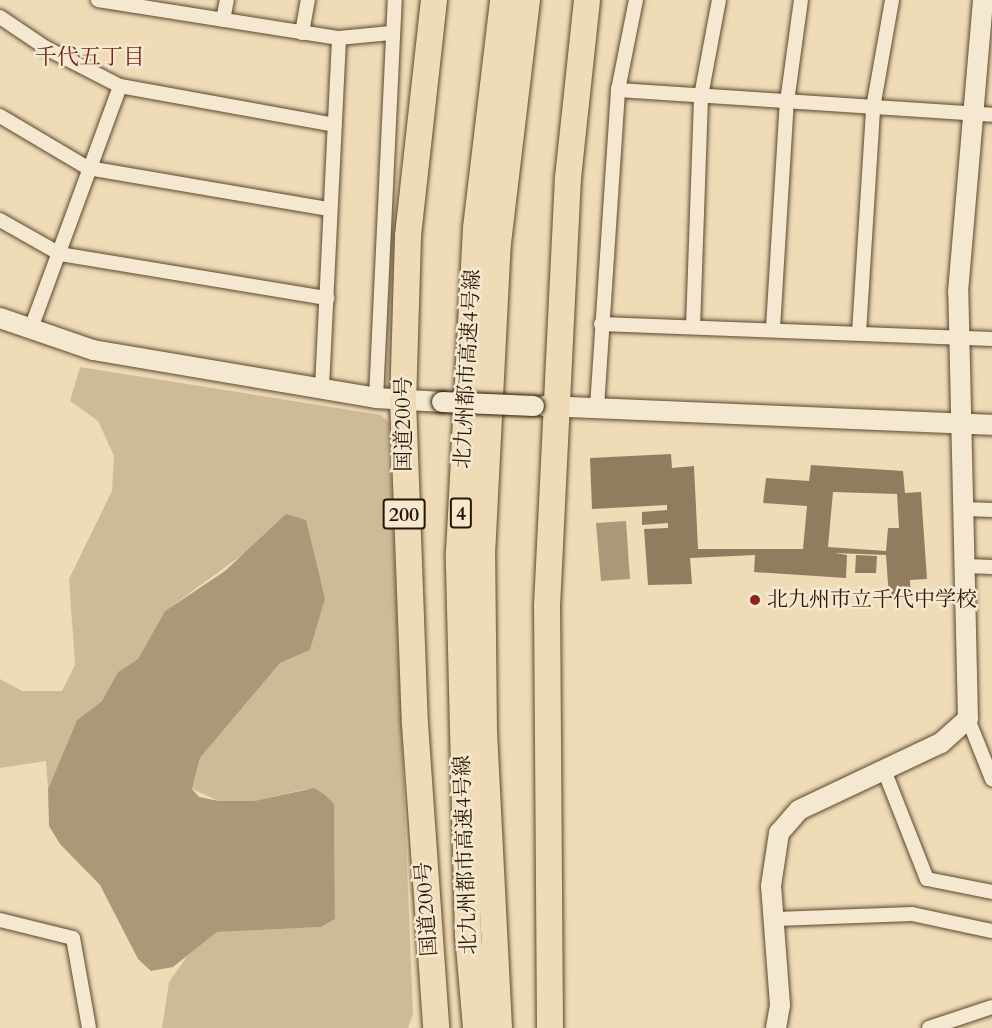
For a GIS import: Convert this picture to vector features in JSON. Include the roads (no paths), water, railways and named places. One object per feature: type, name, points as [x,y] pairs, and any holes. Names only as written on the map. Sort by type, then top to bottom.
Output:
[{"type":"highway","name":"国道200号","points":[[434,0],[408,236],[402,400],[415,724],[436,1028]]},
{"type":"highway","name":"北九州都市高速4号線","points":[[476,1028],[461,732],[460,542],[476,228],[503,0]]},
{"type":"highway","name":"北九州都市高速4号線","points":[[499,1028],[484,733],[482,555],[498,243],[526,0]]},
{"type":"highway","points":[[550,1028],[545,406],[587,0]]},
{"type":"street","points":[[98,0],[148,3],[223,20],[339,38],[391,33]]},
{"type":"street","points":[[223,20],[227,0]]},
{"type":"street","points":[[302,33],[308,0]]},
{"type":"street","points":[[376,398],[391,33],[395,0]]},
{"type":"street","points":[[597,407],[618,90],[636,0]]},
{"type":"street","points":[[693,327],[701,96],[719,0]]},
{"type":"street","points":[[773,328],[788,102],[801,0]]},
{"type":"street","points":[[859,333],[873,108],[892,0]]},
{"type":"street","points":[[984,0],[960,225],[958,423],[965,509],[968,719],[992,779]]},
{"type":"street","points":[[0,17],[46,48],[120,86],[334,125]]},
{"type":"street","points":[[322,387],[327,298],[328,209],[339,38]]},
{"type":"street","points":[[30,331],[120,86]]},
{"type":"street","points":[[618,90],[992,115]]},
{"type":"street","points":[[0,116],[88,168],[328,209]]},
{"type":"street","points":[[0,220],[60,254],[327,298]]},
{"type":"street","points":[[0,318],[30,331],[93,350],[322,387],[376,398],[992,424]]},
{"type":"street","points":[[601,324],[773,328],[992,339]]},
{"type":"street","points":[[965,509],[992,510]]},
{"type":"street","points":[[966,566],[992,567]]},
{"type":"street","points":[[776,1028],[780,1005],[776,919],[771,886],[779,833],[799,810],[941,743],[968,719]]},
{"type":"street","points":[[884,770],[927,879],[992,892]]},
{"type":"street","points":[[776,919],[912,914],[992,930]]},
{"type":"street","points":[[0,920],[73,938],[89,1028]]},
{"type":"street","points":[[932,1027],[992,1007]]},
{"type":"place","name":"北九州市立千代中学校","points":[[755,600]]},
{"type":"district","name":"千代五丁目","points":[[90,58]]}]
